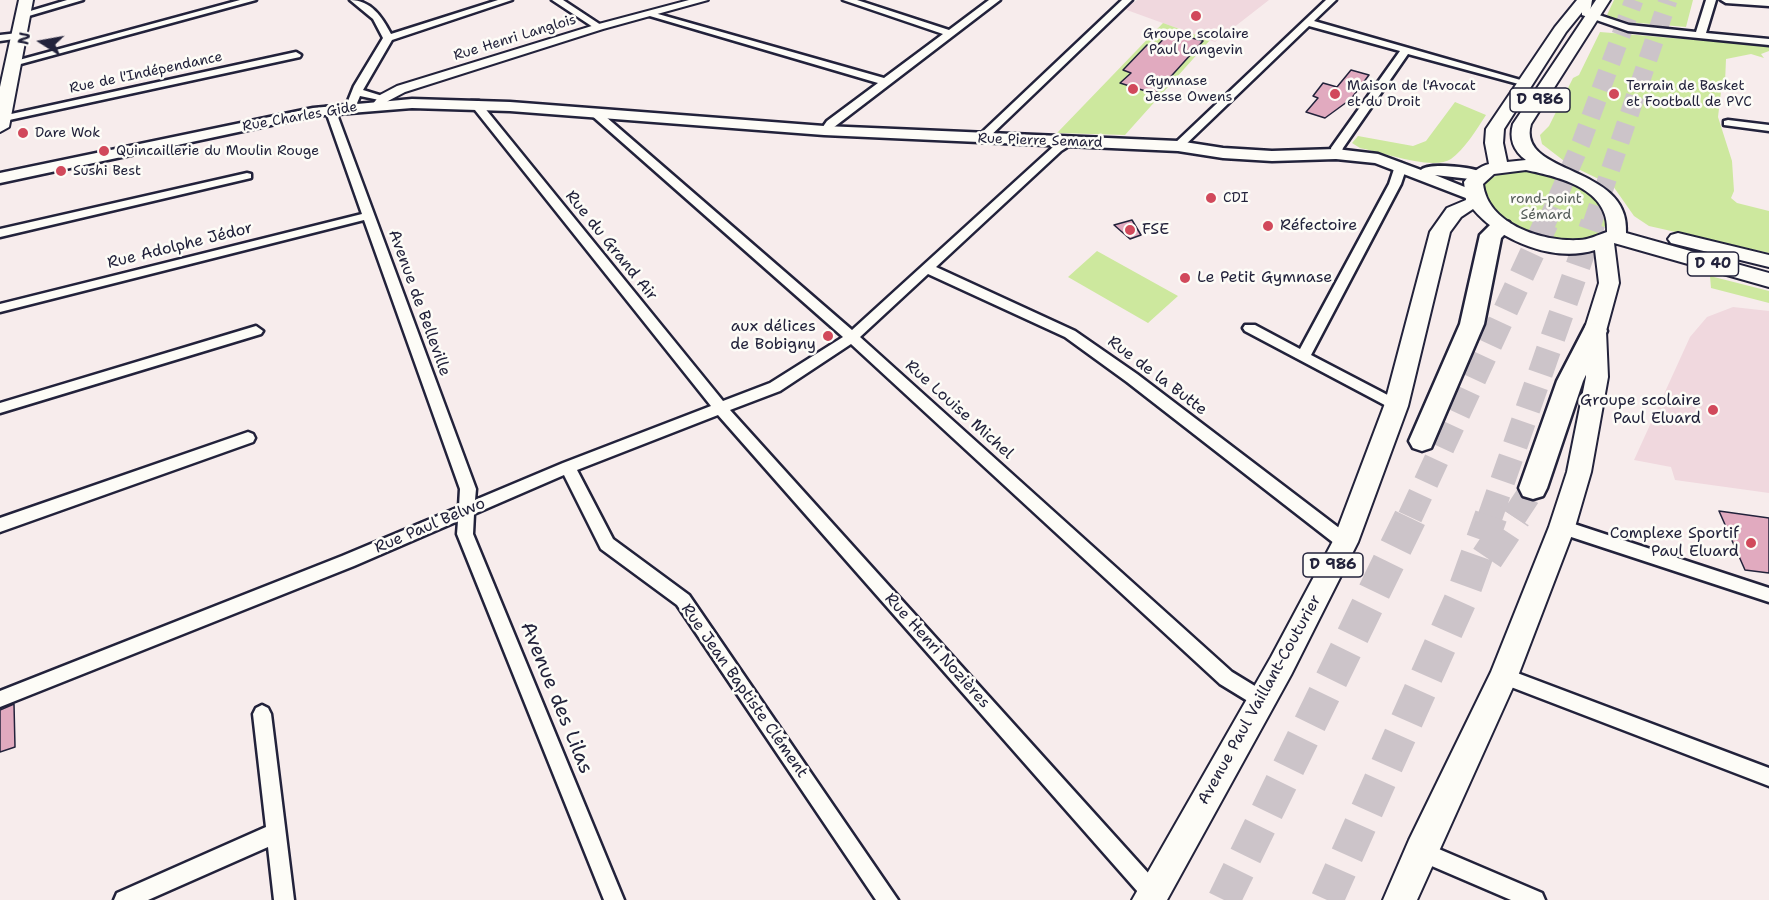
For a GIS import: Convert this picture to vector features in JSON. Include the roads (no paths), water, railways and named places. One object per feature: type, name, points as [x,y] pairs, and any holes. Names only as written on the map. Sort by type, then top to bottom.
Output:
[{"type":"highway","points":[[1422,441],[1472,324],[1491,235],[1501,227]]},
{"type":"highway","points":[[1533,488],[1570,381],[1595,332]]},
{"type":"main road","name":"D 986","points":[[1499,166],[1494,143],[1495,129],[1560,30],[1587,6],[1603,0]]},
{"type":"main road","name":"D 986","points":[[1558,172],[1525,151],[1519,134],[1587,6]]},
{"type":"main road","points":[[1,123],[24,8]]},
{"type":"main road","name":"Rue Charles Gide","points":[[0,178],[330,109],[354,99],[381,102],[475,103],[677,120]]},
{"type":"main road","name":"Rue Pierre Semard","points":[[677,120],[825,131],[1178,146],[1237,154],[1336,154],[1378,159],[1401,166],[1473,199]]},
{"type":"main road","points":[[1400,900],[1420,851],[1504,676],[1562,527],[1580,472],[1597,377],[1595,332],[1609,283],[1616,210],[1607,198],[1584,183],[1558,172],[1526,165],[1499,166],[1479,175],[1472,183],[1473,199],[1485,216],[1521,237],[1555,246],[1587,247],[1613,233]]},
{"type":"main road","name":"Rue Pierre Semard","points":[[1401,166],[1479,175]]},
{"type":"main road","name":"Avenue Paul Vaillant-Couturier","points":[[1151,897],[1262,700],[1345,542],[1396,406],[1440,232],[1446,220],[1459,207],[1473,199]]},
{"type":"main road","name":"D 40","points":[[1613,233],[1656,234],[1769,261]]},
{"type":"main road","name":"D 40","points":[[1613,233],[1769,280]]},
{"type":"street","points":[[24,8],[78,0]]},
{"type":"street","points":[[13,63],[251,0]]},
{"type":"street","points":[[355,0],[377,18],[388,38]]},
{"type":"street","points":[[354,99],[388,38],[507,0]]},
{"type":"street","points":[[557,0],[599,27]]},
{"type":"street","name":"Rue Henri Langlois","points":[[381,102],[401,89],[599,27],[702,0]]},
{"type":"street","points":[[848,0],[952,34]]},
{"type":"street","points":[[825,131],[831,123],[995,0]]},
{"type":"street","points":[[981,139],[1126,0]]},
{"type":"street","points":[[1178,146],[1331,0]]},
{"type":"street","points":[[1700,35],[1699,30],[1711,0]]},
{"type":"street","points":[[1726,0],[1769,3]]},
{"type":"street","points":[[1587,6],[1628,28],[1769,42]]},
{"type":"street","points":[[648,14],[885,82]]},
{"type":"street","points":[[1309,23],[1526,83]]},
{"type":"street","points":[[0,38],[18,36]]},
{"type":"street","points":[[1336,154],[1337,148],[1405,51]]},
{"type":"street","name":"Rue de l'Indépendance","points":[[1,123],[296,55]]},
{"type":"street","name":"Rue du Grand Air","points":[[475,103],[721,409]]},
{"type":"street","name":"Avenue de Belleville","points":[[330,109],[468,489],[466,510]]},
{"type":"street","name":"Rue Louise Michel","points":[[594,112],[852,337],[1226,678],[1262,700]]},
{"type":"street","points":[[1728,123],[1769,128]]},
{"type":"street","name":"Rue Paul Belwo","points":[[0,699],[337,565],[568,467],[775,387],[852,337],[1068,142]]},
{"type":"street","points":[[1304,355],[1395,184],[1401,166]]},
{"type":"street","points":[[0,233],[247,176]]},
{"type":"street","name":"Rue Adolphe Jédor","points":[[0,308],[368,216]]},
{"type":"street","name":"Rue de la Butte","points":[[928,269],[1070,334],[1132,378],[1345,542]]},
{"type":"street","points":[[1250,328],[1396,406]]},
{"type":"street","points":[[0,408],[256,331]]},
{"type":"street","name":"Rue Henri Nozières","points":[[721,409],[1151,897]]},
{"type":"street","points":[[0,525],[248,438]]},
{"type":"street","name":"Rue Jean Baptiste Clément","points":[[568,467],[607,544],[683,600],[888,900]]},
{"type":"street","name":"Avenue des Lilas","points":[[466,510],[465,534],[614,900]]},
{"type":"street","points":[[1562,527],[1769,595]]},
{"type":"street","points":[[1504,676],[1769,777]]},
{"type":"street","points":[[262,714],[284,900]]},
{"type":"street","points":[[124,900],[276,833]]},
{"type":"street","points":[[1420,851],[1535,900]]},
{"type":"tunnel","points":[[1546,224],[1581,143],[1634,0]]},
{"type":"tunnel","points":[[1592,224],[1668,0]]},
{"type":"tunnel","points":[[1410,517],[1546,223]]},
{"type":"tunnel","points":[[1490,517],[1593,223]]},
{"type":"tunnel","points":[[1514,517],[1533,488]]},
{"type":"tunnel","points":[[1224,900],[1411,516]]},
{"type":"tunnel","points":[[1327,900],[1463,594],[1491,516]]},
{"type":"tunnel","points":[[1487,558],[1515,516]]},
{"type":"place","name":"Groupe scolaire Paul Langevin","points":[[1196,16]]},
{"type":"place","name":"Gymnase Jesse Owens","points":[[1133,89]]},
{"type":"place","name":"Maison de l'Avocat et du Droit","points":[[1335,94]]},
{"type":"place","name":"Terrain de Basket et Football de PVC","points":[[1614,94]]},
{"type":"place","name":"Dare Wok","points":[[23,133]]},
{"type":"place","name":"Quincaillerie du Moulin Rouge","points":[[104,151]]},
{"type":"place","name":"Sushi Best","points":[[61,171]]},
{"type":"place","name":"CDI","points":[[1211,198]]},
{"type":"place","name":"Réfectoire","points":[[1268,226]]},
{"type":"place","name":"FSE","points":[[1130,230]]},
{"type":"place","name":"Le Petit Gymnase","points":[[1185,278]]},
{"type":"place","name":"aux délices de Bobigny","points":[[828,336]]},
{"type":"place","name":"Groupe scolaire Paul Eluard","points":[[1713,410]]},
{"type":"place","name":"Complexe Sportif Paul Eluard","points":[[1751,543]]},
{"type":"park label","name":"rond-point Sémard","points":[[1546,208]]}]
